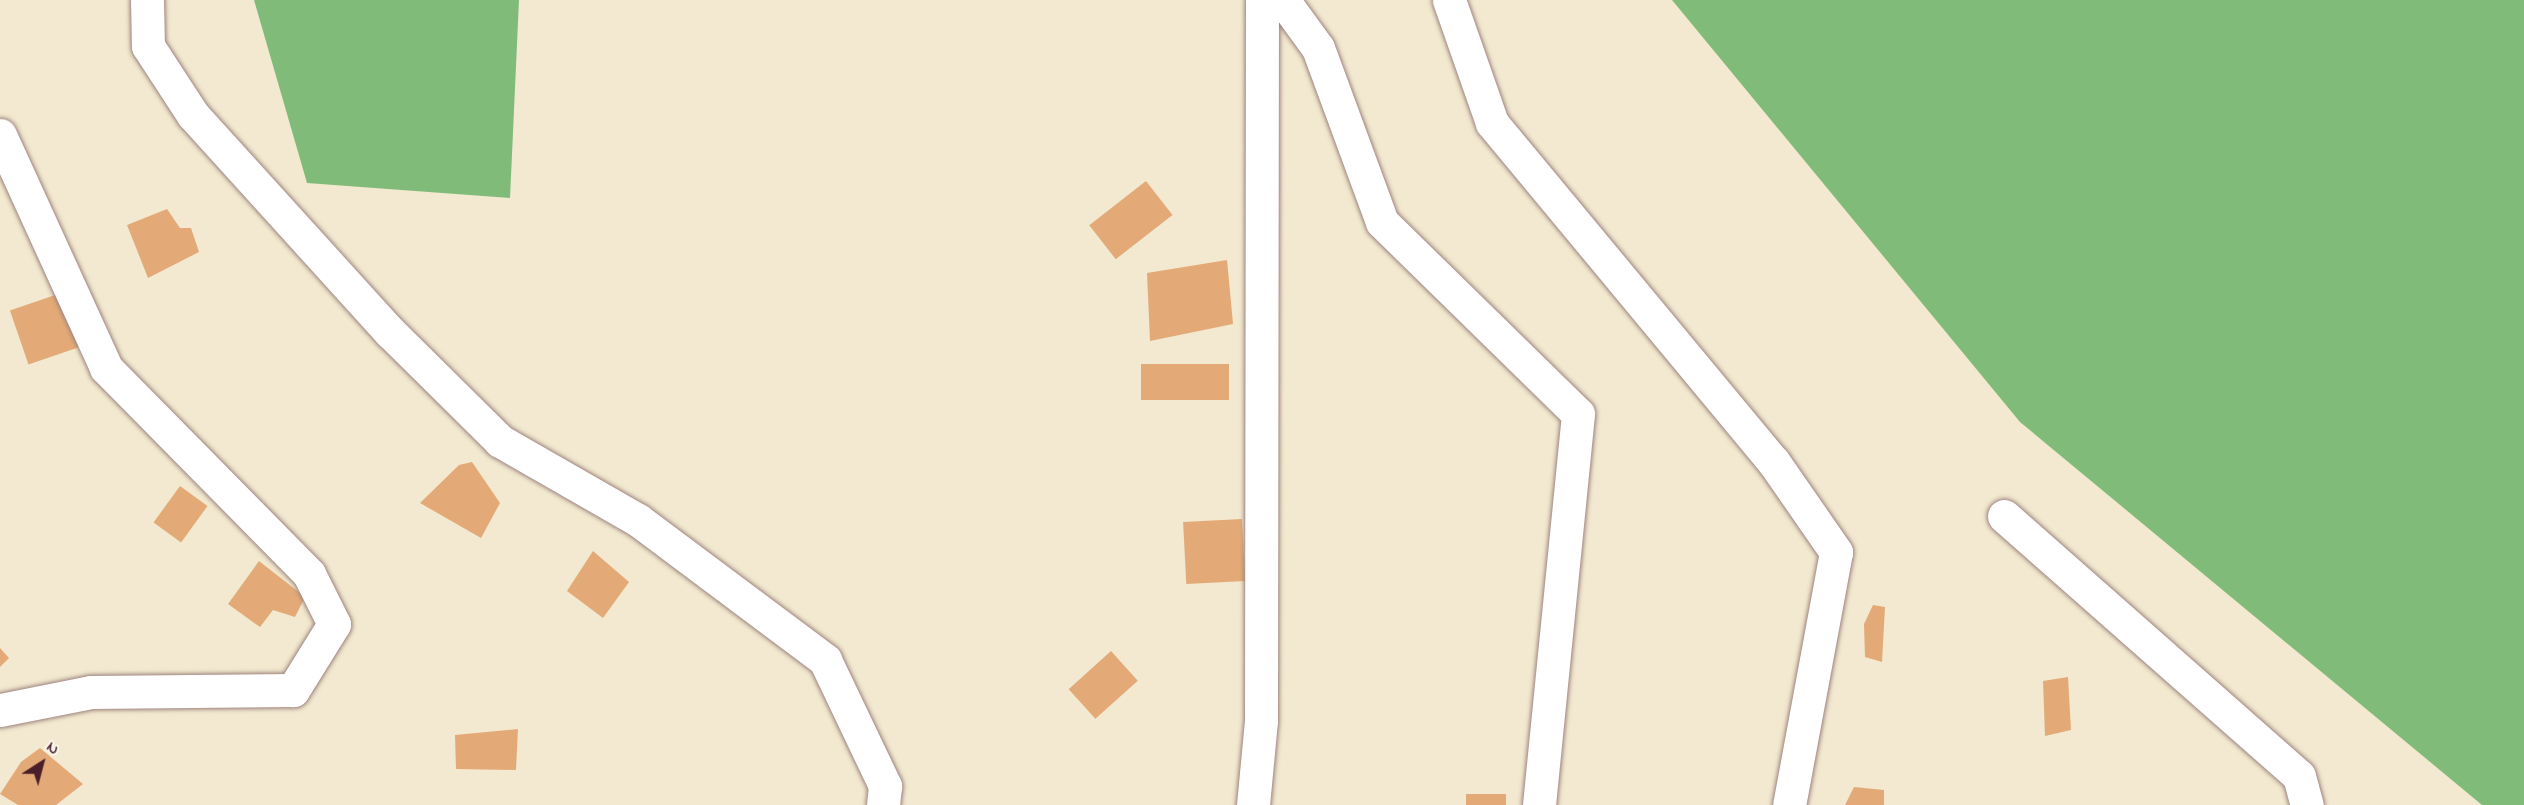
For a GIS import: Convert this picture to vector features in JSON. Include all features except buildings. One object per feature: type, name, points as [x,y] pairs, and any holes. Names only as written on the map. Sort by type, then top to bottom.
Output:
[{"type":"street","points":[[147,0],[148,46],[194,115],[390,332],[500,441],[638,520],[825,660],[885,786],[883,805]]},
{"type":"street","points":[[1449,0],[1492,123],[1773,461],[1836,552],[1789,805]]},
{"type":"street","points":[[1253,805],[1262,710],[1265,1]]},
{"type":"street","points":[[1265,1],[1318,48],[1382,222],[1578,414],[1539,805]]},
{"type":"street","points":[[0,135],[106,368],[309,574],[334,624],[293,690],[91,692],[0,710]]},
{"type":"street","points":[[2004,516],[2299,776],[2307,805]]},
{"type":"green space","points":[[254,0],[519,0],[510,198],[307,183]]},
{"type":"green space","points":[[1672,0],[2524,0],[2524,805],[2482,805],[2020,422]]}]
